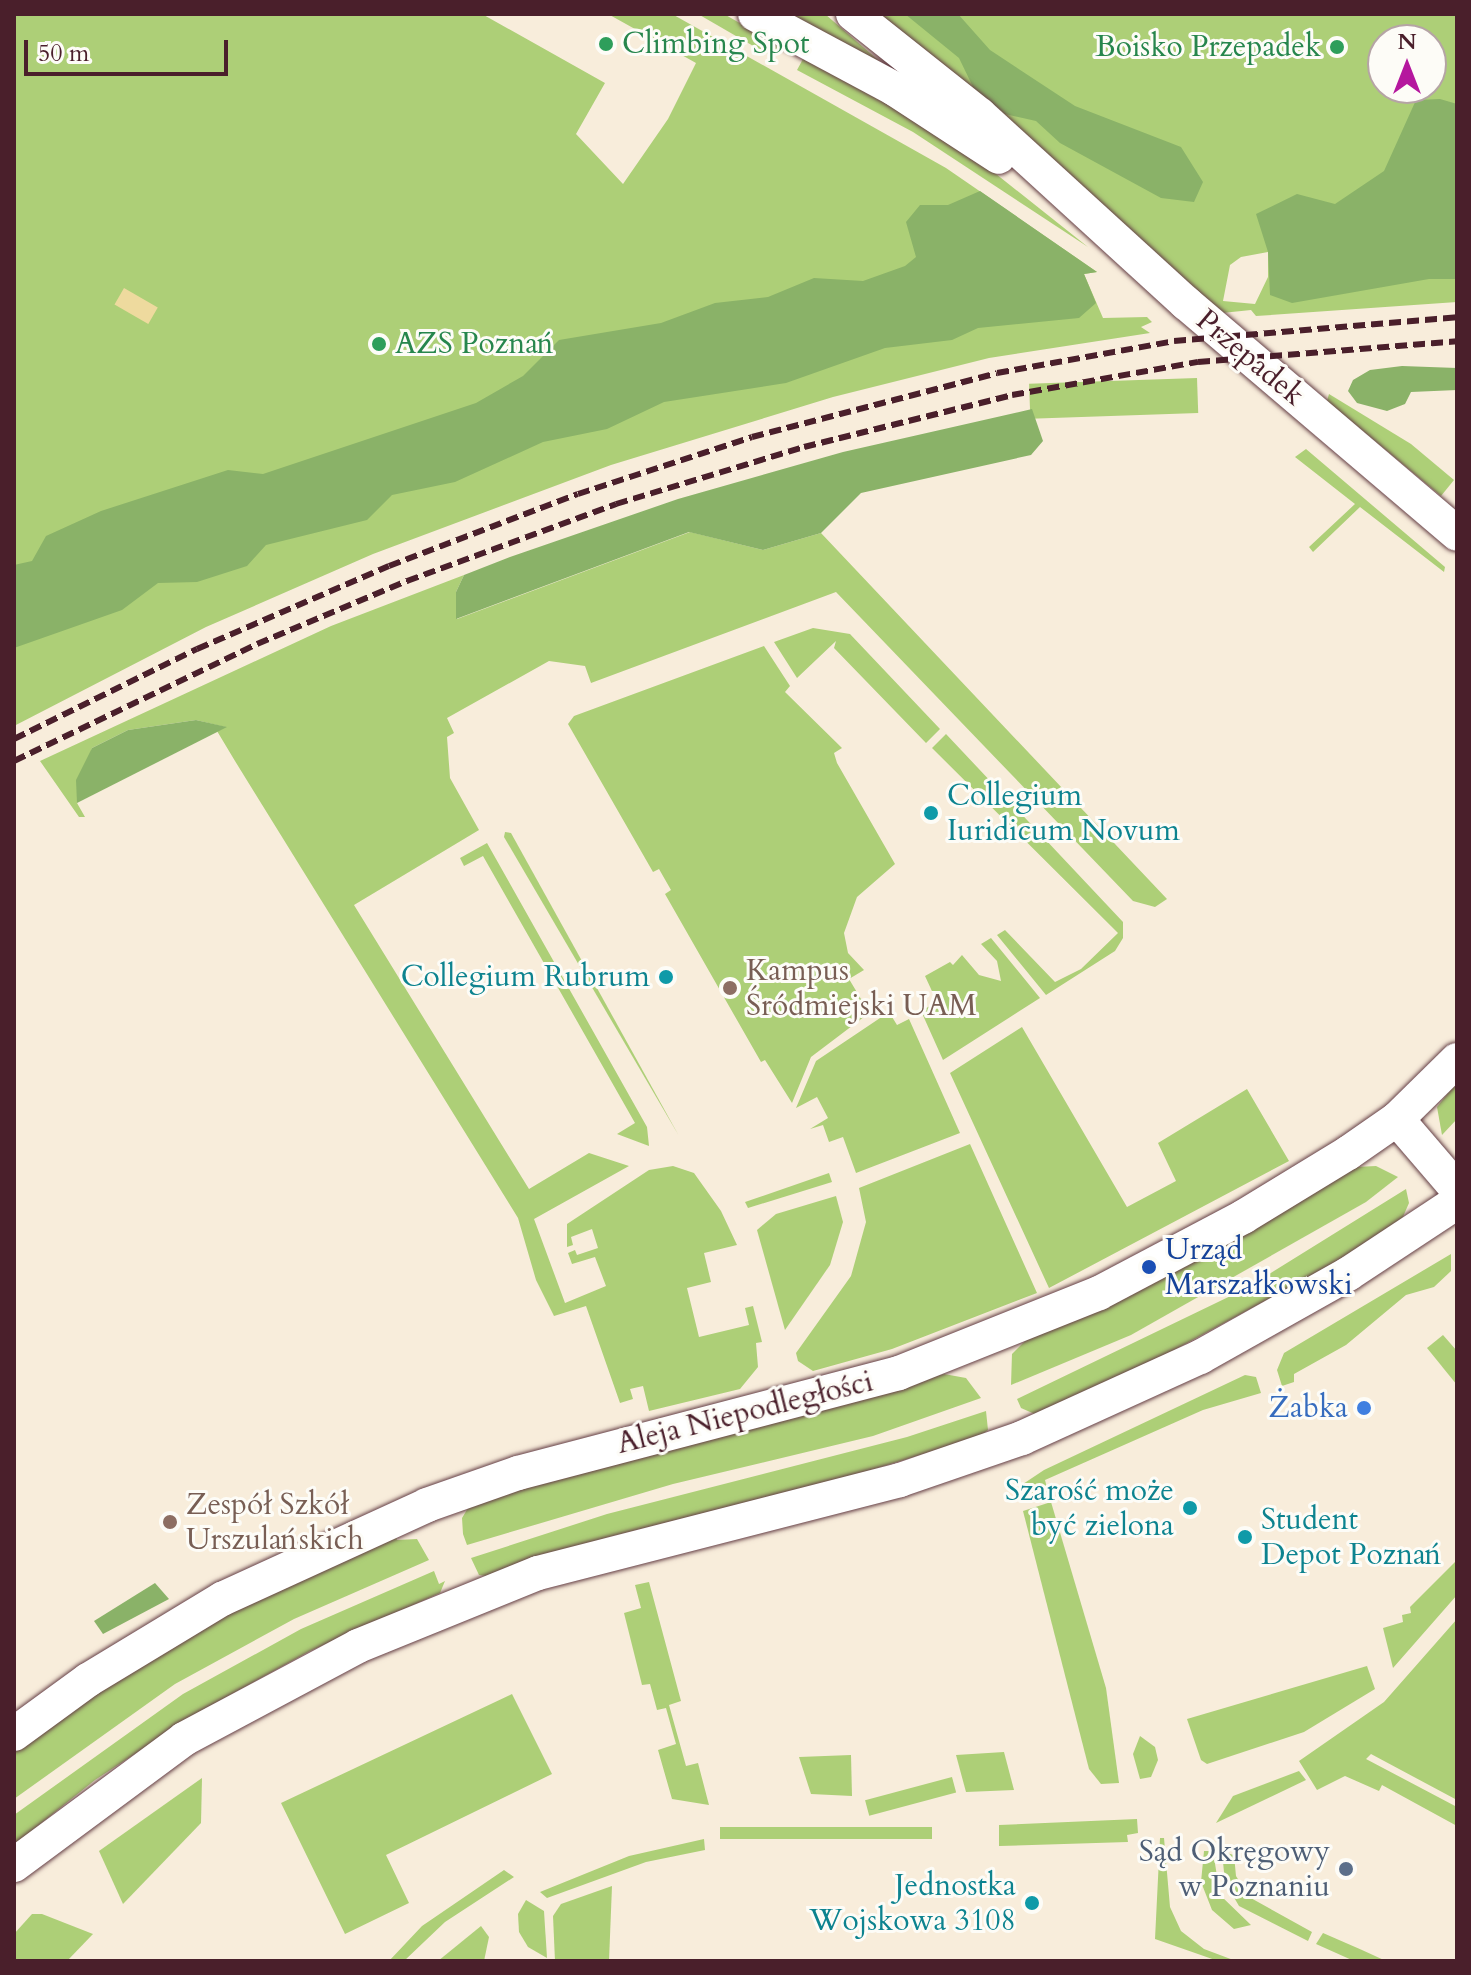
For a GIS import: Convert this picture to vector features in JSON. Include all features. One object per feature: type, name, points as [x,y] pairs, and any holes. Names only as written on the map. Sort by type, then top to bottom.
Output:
[{"type":"street","name":"Przepadek","points":[[755,14],[893,88],[1006,162],[1046,179]]},
{"type":"street","name":"Przepadek","points":[[853,14],[980,115],[1046,179],[1457,534]]},
{"type":"street","name":"Aleja Niepodległości","points":[[14,1734],[88,1680],[222,1599],[397,1517],[518,1473],[899,1373],[988,1340],[1099,1293],[1243,1217],[1397,1119],[1457,1060]]},
{"type":"street","points":[[1397,1119],[1457,1189]]},
{"type":"street","points":[[14,1865],[184,1739],[358,1646],[538,1573],[900,1480],[1022,1438],[1200,1357],[1348,1274],[1457,1202]]},
{"type":"green space","name":"AZS Poznań","points":[[14,14],[482,14],[605,83],[576,134],[623,184],[668,119],[696,63],[608,14],[672,14],[946,168],[1097,272],[1084,274],[1103,318],[1147,317],[1152,322],[1141,327],[1150,333],[989,358],[833,397],[611,465],[373,554],[206,627],[14,726]]},
{"type":"green space","points":[[698,14],[724,14],[778,45],[778,51],[774,58]]},
{"type":"green space","points":[[782,14],[825,14],[885,66]]},
{"type":"green space","points":[[870,14],[1457,14],[1457,302],[1256,316],[1251,310],[1222,313]],"holes":[[[1268,252],[1268,277],[1255,304],[1223,301],[1230,265],[1241,257]]]},
{"type":"green space","points":[[905,14],[958,14],[990,50],[1075,106],[1181,147],[1203,182],[1194,202],[1161,198],[1060,143],[1036,121],[1005,114],[973,87],[959,58]]},
{"type":"green space","points":[[803,59],[890,104],[976,158],[1088,247],[913,132],[797,70]]},
{"type":"green space","points":[[1447,101],[1457,104],[1457,279],[1429,279],[1292,303],[1270,295],[1268,252],[1256,214],[1297,194],[1335,204],[1384,171],[1414,104],[1447,104]]},
{"type":"green space","points":[[980,191],[1097,272],[1084,274],[1096,303],[1079,318],[978,328],[952,340],[885,348],[786,383],[664,402],[607,429],[543,442],[455,482],[392,495],[367,520],[266,545],[247,566],[197,582],[158,583],[122,610],[14,648],[14,565],[32,561],[46,536],[101,511],[228,470],[263,474],[476,403],[523,376],[559,340],[661,323],[715,303],[768,297],[814,278],[863,281],[905,266],[916,257],[906,222],[920,205],[948,205]]},
{"type":"green space","points":[[1402,366],[1457,368],[1457,390],[1411,392],[1405,404],[1387,411],[1357,403],[1348,391],[1353,380],[1370,370]]},
{"type":"green space","points":[[1197,378],[1198,413],[1030,419],[1029,384]]},
{"type":"green space","points":[[1329,394],[1411,444],[1454,480],[1441,496],[1327,401]]},
{"type":"green space","points":[[1032,409],[1043,441],[1031,455],[861,493],[821,533],[763,550],[689,532],[456,619],[456,592],[464,575],[510,557],[678,499],[843,452]]},
{"type":"green space","points":[[1306,449],[1445,567],[1444,572],[1360,507],[1313,552],[1309,547],[1355,504],[1295,457]]},
{"type":"green space","points":[[690,532],[763,550],[821,533],[1167,899],[1155,907],[1133,901],[836,592],[591,683],[585,666],[549,661],[447,718],[454,733],[447,737],[450,778],[479,830],[354,905],[529,1189],[589,1153],[629,1166],[534,1219],[565,1303],[606,1286],[595,1257],[572,1264],[568,1253],[575,1250],[577,1255],[598,1248],[592,1229],[571,1237],[573,1245],[567,1247],[567,1224],[649,1170],[673,1166],[694,1173],[721,1211],[737,1245],[704,1253],[711,1282],[687,1288],[699,1337],[749,1325],[745,1308],[753,1306],[762,1342],[756,1343],[758,1367],[740,1389],[649,1411],[643,1386],[630,1389],[633,1399],[620,1403],[586,1306],[554,1316],[536,1280],[518,1218],[217,731],[225,727],[196,720],[128,730],[92,748],[77,803],[85,817],[79,817],[40,761],[331,626],[464,575],[456,592],[457,619]]},
{"type":"green space","points":[[813,628],[850,634],[940,729],[926,743],[834,648],[836,641],[797,678],[774,642]]},
{"type":"green space","points":[[764,646],[790,686],[785,692],[842,748],[834,753],[837,763],[895,864],[857,897],[844,933],[848,953],[864,970],[849,979],[867,1009],[881,1004],[811,1057],[792,1103],[765,1060],[761,1062],[665,894],[671,890],[659,869],[653,872],[568,724],[574,716]]},
{"type":"green space","points":[[196,720],[227,727],[77,803],[76,780],[92,748],[128,730]]},
{"type":"green space","points":[[946,734],[1123,922],[1123,938],[1115,951],[1046,995],[997,935],[1005,930],[1055,982],[1081,969],[1118,933],[932,748]]},
{"type":"green space","points":[[505,832],[511,833],[679,1136],[504,837]]},
{"type":"green space","points":[[487,843],[647,1127],[649,1146],[617,1134],[635,1123],[483,856],[464,866],[460,858]]},
{"type":"green space","points":[[991,938],[1040,998],[943,1060],[921,1011],[937,1002],[925,976],[950,962],[953,965],[962,955],[979,975],[1001,981],[997,961],[981,944]]},
{"type":"green space","points":[[889,1012],[897,1025],[909,1019],[960,1133],[856,1173],[843,1137],[829,1142],[823,1125],[810,1129],[828,1118],[817,1097],[796,1108],[816,1061]]},
{"type":"green space","points":[[1022,1027],[1127,1207],[1176,1181],[1158,1143],[1247,1089],[1289,1161],[1049,1288],[950,1073]]},
{"type":"green space","points":[[1457,1082],[1457,1119],[1442,1135],[1437,1107]]},
{"type":"green space","points":[[970,1144],[1037,1293],[892,1349],[813,1371],[798,1361],[796,1353],[851,1276],[866,1222],[859,1188]]},
{"type":"green space","points":[[1376,1166],[1398,1177],[1366,1202],[1131,1335],[1011,1385],[1012,1354],[1026,1340],[1356,1167]]},
{"type":"green space","points":[[829,1173],[832,1182],[748,1208],[745,1202]]},
{"type":"green space","points":[[1406,1189],[1409,1203],[1402,1219],[1331,1265],[1139,1369],[1037,1415],[1021,1408],[1017,1399],[1245,1289]]},
{"type":"green space","points":[[836,1196],[843,1222],[830,1265],[785,1330],[757,1230],[776,1214]]},
{"type":"green space","points":[[1451,1254],[1451,1271],[1434,1287],[1406,1295],[1346,1345],[1294,1374],[1294,1382],[1282,1386],[1277,1370],[1284,1353]]},
{"type":"green space","points":[[1443,1335],[1457,1351],[1457,1385],[1427,1348]]},
{"type":"green space","points":[[944,1374],[966,1378],[981,1398],[873,1436],[673,1484],[467,1545],[463,1534],[462,1518],[468,1508],[520,1487]]},
{"type":"green space","points":[[1245,1375],[1256,1377],[1261,1393],[1203,1410],[1045,1480],[1048,1492],[1020,1501],[1023,1484],[1044,1470]]},
{"type":"green space","points":[[986,1411],[988,1430],[979,1437],[848,1477],[609,1537],[486,1576],[479,1575],[471,1558],[607,1514],[907,1437]]},
{"type":"green space","points":[[1051,1502],[1106,1688],[1119,1783],[1101,1784],[1089,1769],[1023,1511]]},
{"type":"green space","points":[[395,1534],[397,1540],[417,1539],[429,1560],[294,1619],[175,1684],[14,1799],[14,1753],[102,1685],[217,1618]]},
{"type":"green space","points":[[1457,1560],[1457,1595],[1393,1668],[1383,1628],[1403,1622],[1402,1615],[1411,1613],[1410,1607]]},
{"type":"green space","points":[[434,1571],[439,1584],[445,1581],[440,1593],[310,1651],[199,1712],[95,1780],[14,1845],[14,1815],[183,1694],[301,1629]]},
{"type":"green space","points":[[649,1582],[681,1701],[669,1705],[686,1766],[698,1763],[709,1805],[672,1799],[658,1750],[676,1744],[666,1708],[657,1710],[650,1684],[642,1685],[624,1613],[641,1608],[635,1585]]},
{"type":"green space","points":[[155,1583],[169,1599],[103,1634],[94,1621]]},
{"type":"green space","points":[[1457,1619],[1457,1800],[1371,1754],[1366,1759],[1457,1807],[1457,1826],[1382,1785],[1379,1791],[1345,1776],[1317,1790],[1299,1761],[1384,1702]]},
{"type":"green space","points":[[1367,1666],[1375,1689],[1304,1732],[1207,1764],[1201,1760],[1187,1719]]},
{"type":"green space","points":[[512,1694],[552,1774],[386,1855],[409,1903],[345,1934],[281,1803]]},
{"type":"green space","points":[[1140,1736],[1155,1747],[1158,1760],[1151,1777],[1140,1779],[1133,1754]]},
{"type":"green space","points":[[1004,1752],[1014,1790],[966,1792],[956,1755]]},
{"type":"green space","points":[[851,1755],[852,1796],[811,1794],[799,1757]]},
{"type":"green space","points":[[1299,1771],[1306,1780],[1216,1823],[1233,1796]]},
{"type":"green space","points":[[952,1777],[956,1792],[869,1816],[865,1800]]},
{"type":"green space","points":[[202,1778],[201,1823],[123,1904],[99,1851]]},
{"type":"green space","points":[[1137,1819],[1138,1833],[1127,1835],[1128,1842],[999,1846],[999,1825]]},
{"type":"green space","points":[[720,1827],[932,1827],[932,1839],[720,1839]]},
{"type":"green space","points":[[1160,1838],[1164,1838],[1170,1907],[1181,1931],[1204,1949],[1236,1961],[1218,1961],[1155,1939]]},
{"type":"green space","points":[[704,1839],[705,1850],[646,1862],[547,1898],[540,1892],[629,1856]]},
{"type":"green space","points":[[1204,1851],[1213,1851],[1220,1895],[1251,1925],[1234,1929],[1212,1910],[1201,1882]]},
{"type":"green space","points":[[1222,1852],[1234,1855],[1236,1876],[1249,1897],[1312,1932],[1308,1941],[1239,1906],[1225,1882]]},
{"type":"green space","points":[[504,1870],[514,1877],[445,1922],[404,1961],[389,1961],[422,1926]]},
{"type":"green space","points":[[612,1886],[609,1961],[555,1961],[553,1916],[561,1904]]},
{"type":"green space","points":[[526,1900],[544,1911],[547,1958],[528,1947],[519,1932],[518,1914]]},
{"type":"green space","points":[[32,1914],[42,1914],[93,1934],[67,1961],[14,1961],[14,1934]]},
{"type":"green space","points":[[481,1926],[489,1937],[484,1961],[438,1961]]},
{"type":"green space","points":[[1323,1933],[1386,1961],[1354,1961],[1316,1944]]},
{"type":"sand","points":[[124,288],[158,308],[148,324],[114,304]]},
{"type":"railway","points":[[14,739],[197,649],[389,566],[578,494],[752,437],[997,373],[1174,341],[1457,317]]},
{"type":"railway","points":[[14,761],[257,644],[407,581],[616,504],[804,447],[1012,395],[1198,362],[1457,341]]},
{"type":"place","name":"Climbing Spot","points":[[606,44]]},
{"type":"place","name":"Boisko Przepadek","points":[[1337,47]]},
{"type":"place","name":"AZS Poznań","points":[[379,344]]},
{"type":"place","name":"Collegium Iuridicum Novum","points":[[931,813]]},
{"type":"place","name":"Collegium Rubrum","points":[[666,977]]},
{"type":"place","name":"Kampus Śródmiejski UAM","points":[[730,988]]},
{"type":"place","name":"Urząd Marszałkowski","points":[[1149,1267]]},
{"type":"place","name":"Żabka","points":[[1364,1408]]},
{"type":"place","name":"Szarość może być zielona","points":[[1190,1508]]},
{"type":"place","name":"Zespół Szkół Urszulańskich","points":[[170,1522]]},
{"type":"place","name":"Student Depot Poznań","points":[[1245,1537]]},
{"type":"place","name":"Sąd Okręgowy w Poznaniu","points":[[1346,1869]]},
{"type":"place","name":"Jednostka Wojskowa 3108","points":[[1032,1903]]}]
